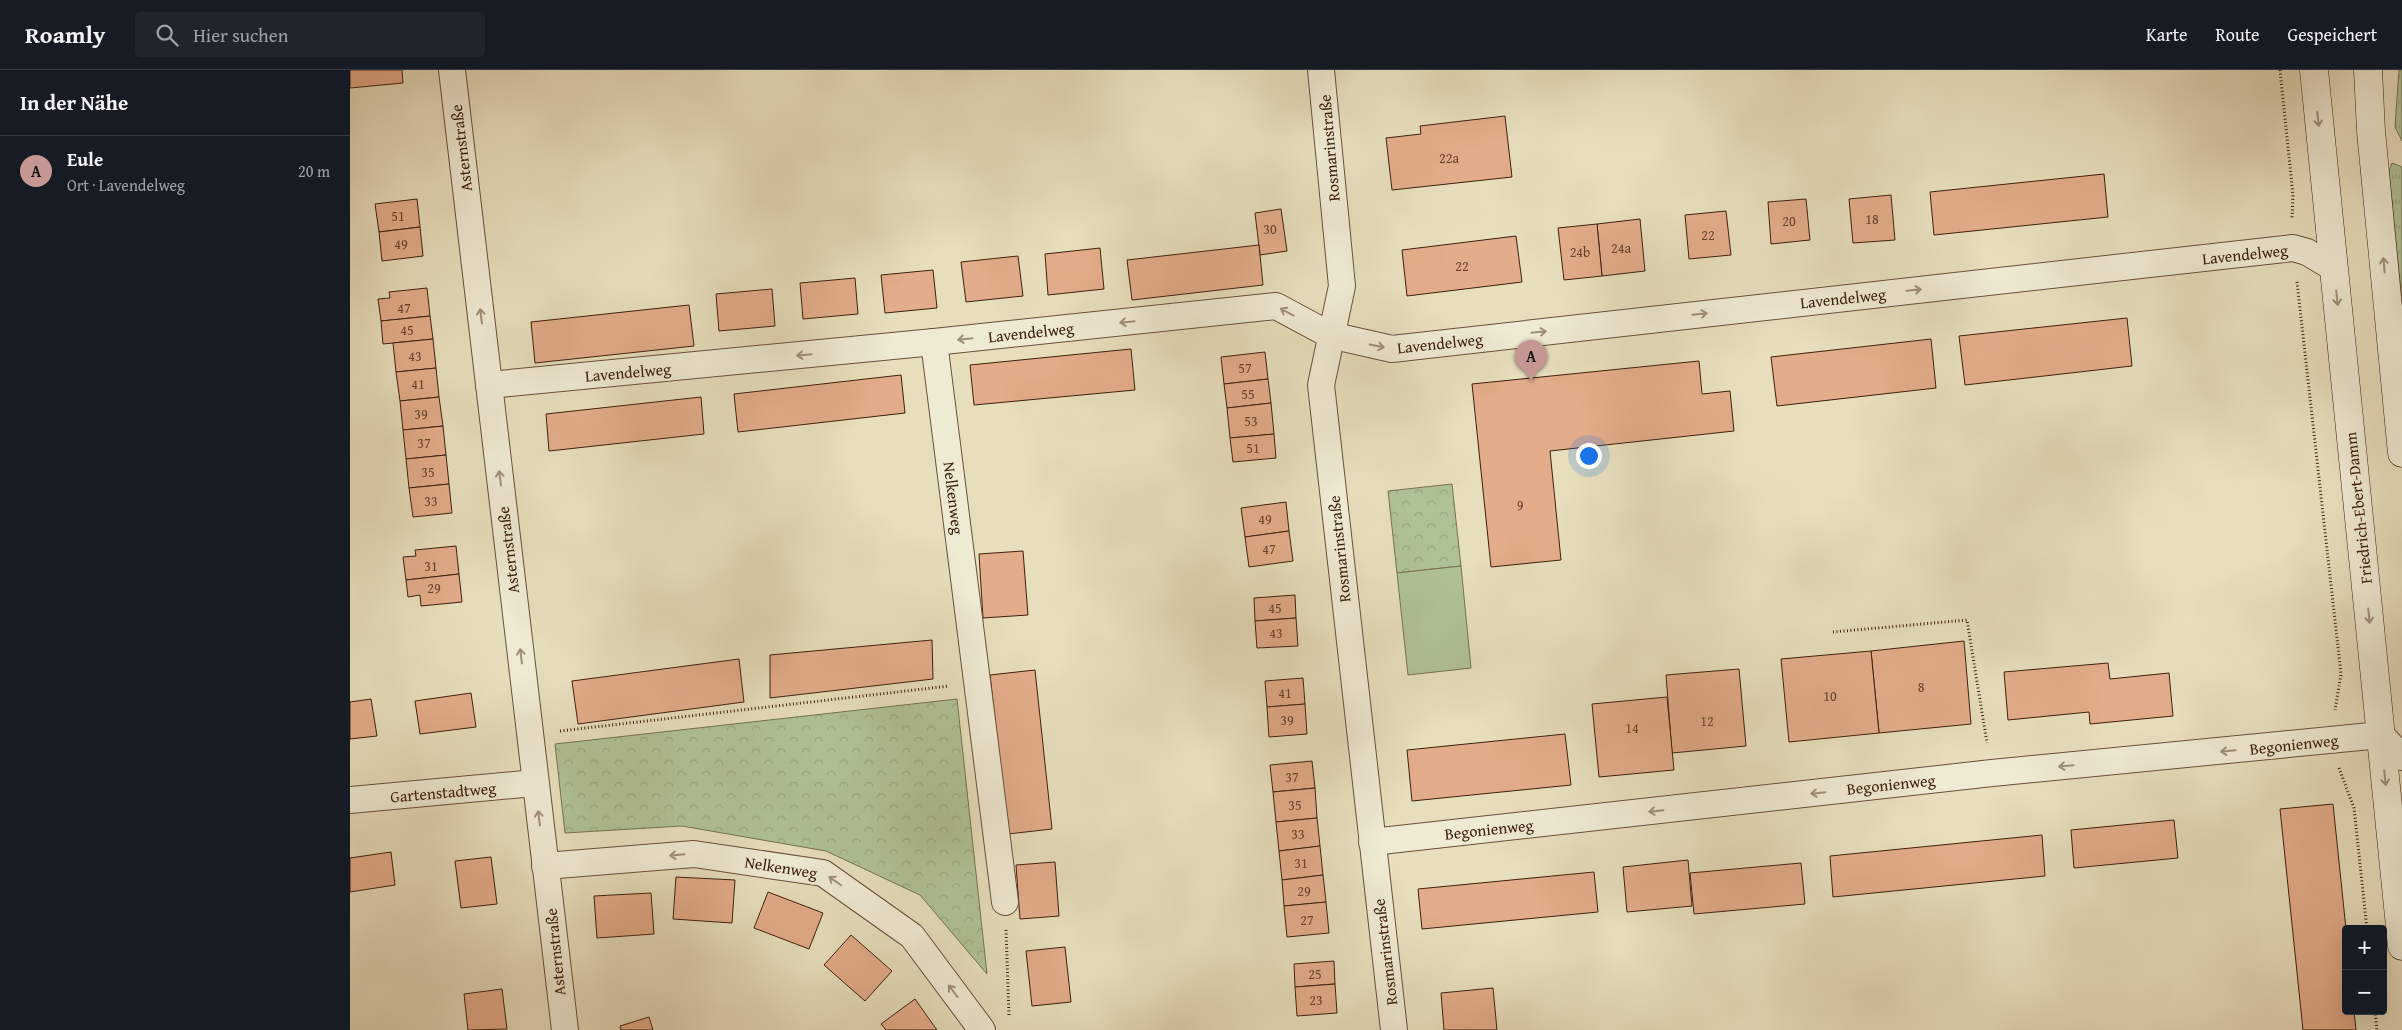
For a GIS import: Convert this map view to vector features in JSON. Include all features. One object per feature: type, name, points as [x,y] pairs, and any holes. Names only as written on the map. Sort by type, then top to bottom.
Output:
[{"type":"main road","name":"Friedrich-Ebert-Damm","points":[[2314,70],[2402,946]]},
{"type":"main road","points":[[2368,70],[2371,131],[2402,453]]},
{"type":"street","name":"Asternstraße","points":[[452,70],[565,1030]]},
{"type":"street","name":"Rosmarinstraße","points":[[1322,70],[1342,286],[1321,385],[1394,1030]]},
{"type":"street","name":"Lavendelweg","points":[[489,385],[934,342],[1276,306],[1330,336],[1392,349],[2293,248],[2308,252],[2334,268]]},
{"type":"street","name":"Nelkenweg","points":[[934,342],[1005,902]]},
{"type":"street","points":[[2381,735],[2402,757]]},
{"type":"street","name":"Begonienweg","points":[[1372,842],[1992,773],[2381,735]]},
{"type":"street","name":"Gartenstadtweg","points":[[350,800],[535,783]]},
{"type":"street","name":"Nelkenweg","points":[[545,866],[694,854],[824,873],[912,936],[982,1030]]},
{"type":"path","points":[[2280,70],[2293,195],[2291,225]]},
{"type":"path","points":[[2296,272],[2341,674],[2334,718]]},
{"type":"path","points":[[1833,632],[1967,620],[1992,773]]},
{"type":"path","points":[[530,734],[977,683]]},
{"type":"path","points":[[2338,765],[2354,808],[2367,925]]},
{"type":"path","points":[[1005,902],[1009,1020]]},
{"type":"path","points":[[2375,1015],[2377,1030]]},
{"type":"green space","points":[[2399,70],[2402,70],[2402,141],[2395,127]]},
{"type":"green space","points":[[2392,163],[2402,167],[2402,301],[2389,171]]},
{"type":"green space","points":[[1452,484],[1461,566],[1397,573],[1388,491]]},
{"type":"green space","points":[[1461,566],[1471,668],[1408,675],[1397,573]]},
{"type":"green space","points":[[957,699],[987,974],[920,895],[826,851],[682,826],[565,833],[555,744]]},
{"type":"building","points":[[350,70],[402,70],[403,83],[350,88]]},
{"type":"building","points":[[1505,116],[1512,177],[1392,190],[1386,138],[1421,134],[1420,126]]},
{"type":"building","points":[[2104,174],[2108,217],[1934,235],[1930,192]]},
{"type":"building","points":[[1891,195],[1895,240],[1853,243],[1849,199]]},
{"type":"building","points":[[417,199],[420,227],[379,232],[375,204]]},
{"type":"building","points":[[1806,199],[1810,240],[1771,244],[1768,202]]},
{"type":"building","points":[[1281,209],[1287,251],[1260,255],[1255,213]]},
{"type":"building","points":[[1726,211],[1731,255],[1689,259],[1685,215]]},
{"type":"building","points":[[1640,219],[1645,271],[1602,276],[1597,224]]},
{"type":"building","points":[[1597,224],[1602,276],[1564,280],[1558,228]]},
{"type":"building","points":[[420,227],[423,256],[382,261],[379,232]]},
{"type":"building","points":[[1516,236],[1522,282],[1407,296],[1402,250]]},
{"type":"building","points":[[1259,245],[1263,285],[1132,300],[1127,260]]},
{"type":"building","points":[[1100,248],[1104,289],[1048,295],[1045,254]]},
{"type":"building","points":[[1018,256],[1023,296],[966,302],[961,262]]},
{"type":"building","points":[[933,270],[937,308],[885,313],[881,275]]},
{"type":"building","points":[[855,278],[858,314],[803,319],[800,283]]},
{"type":"building","points":[[427,288],[430,316],[381,321],[378,299],[390,298],[389,292]]},
{"type":"building","points":[[772,289],[775,326],[719,331],[716,294]]},
{"type":"building","points":[[689,305],[694,346],[535,363],[531,322]]},
{"type":"building","points":[[430,316],[433,339],[383,344],[381,321]]},
{"type":"building","points":[[2127,318],[2132,366],[1965,385],[1959,336]]},
{"type":"building","points":[[433,339],[436,368],[396,372],[393,343]]},
{"type":"building","points":[[1931,339],[1936,388],[1777,406],[1771,357]]},
{"type":"building","points":[[1131,349],[1135,390],[974,405],[970,365]]},
{"type":"building","points":[[1265,352],[1268,379],[1224,384],[1221,357]]},
{"type":"building","points":[[1699,361],[1702,394],[1730,391],[1734,431],[1550,451],[1561,560],[1491,567],[1472,384]]},
{"type":"building","points":[[436,368],[439,397],[400,401],[396,372]]},
{"type":"building","points":[[901,375],[905,413],[738,432],[734,394]]},
{"type":"building","points":[[1268,379],[1271,403],[1227,408],[1224,384]]},
{"type":"building","points":[[439,397],[443,426],[403,430],[400,401]]},
{"type":"building","points":[[701,397],[704,434],[549,451],[546,414]]},
{"type":"building","points":[[1271,403],[1274,434],[1230,438],[1227,408]]},
{"type":"building","points":[[443,426],[446,455],[406,459],[403,430]]},
{"type":"building","points":[[1274,434],[1276,458],[1233,462],[1230,438]]},
{"type":"building","points":[[446,455],[449,484],[409,488],[406,459]]},
{"type":"building","points":[[449,484],[452,513],[413,517],[409,488]]},
{"type":"building","points":[[1286,502],[1289,531],[1245,537],[1241,508]]},
{"type":"building","points":[[1289,531],[1293,561],[1249,567],[1245,537]]},
{"type":"building","points":[[456,546],[459,574],[406,580],[403,557],[416,556],[415,550]]},
{"type":"building","points":[[1023,551],[1028,615],[983,618],[979,554]]},
{"type":"building","points":[[459,574],[462,602],[421,606],[420,595],[408,597],[406,580]]},
{"type":"building","points":[[1295,595],[1296,618],[1255,621],[1254,598]]},
{"type":"building","points":[[1296,618],[1298,646],[1257,648],[1255,621]]},
{"type":"building","points":[[932,640],[933,679],[770,698],[770,655]]},
{"type":"building","points":[[1964,641],[1971,724],[1879,733],[1871,651]]},
{"type":"building","points":[[1871,651],[1879,733],[1789,742],[1781,659]]},
{"type":"building","points":[[739,659],[744,702],[578,724],[572,681]]},
{"type":"building","points":[[2108,663],[2110,679],[2169,673],[2173,716],[2090,724],[2089,712],[2008,720],[2004,672]]},
{"type":"building","points":[[1739,669],[1746,746],[1672,753],[1666,675]]},
{"type":"building","points":[[1035,670],[1052,829],[1008,834],[990,675]]},
{"type":"building","points":[[1303,678],[1305,704],[1267,707],[1265,681]]},
{"type":"building","points":[[471,693],[476,727],[420,734],[415,701]]},
{"type":"building","points":[[1667,697],[1674,770],[1599,777],[1592,704]]},
{"type":"building","points":[[371,699],[377,736],[350,739],[350,702]]},
{"type":"building","points":[[1305,704],[1307,734],[1269,737],[1267,707]]},
{"type":"building","points":[[1565,734],[1571,785],[1412,801],[1407,750]]},
{"type":"building","points":[[1312,761],[1315,788],[1273,792],[1270,765]]},
{"type":"building","points":[[1315,788],[1317,818],[1276,822],[1273,792]]},
{"type":"building","points":[[2333,804],[2346,925],[2342,925],[2342,1015],[2354,1015],[2356,1030],[2303,1030],[2280,809]]},
{"type":"building","points":[[1317,818],[1320,846],[1279,851],[1276,822]]},
{"type":"building","points":[[2174,820],[2178,858],[2074,868],[2071,830]]},
{"type":"building","points":[[2042,835],[2045,876],[1833,897],[1830,856]]},
{"type":"building","points":[[1320,846],[1323,875],[1282,880],[1279,851]]},
{"type":"building","points":[[391,852],[395,885],[350,892],[350,858]]},
{"type":"building","points":[[491,857],[497,904],[461,908],[455,861]]},
{"type":"building","points":[[1688,860],[1692,906],[1627,912],[1623,867]]},
{"type":"building","points":[[1055,862],[1059,916],[1020,919],[1016,865]]},
{"type":"building","points":[[1801,863],[1805,904],[1694,914],[1690,873]]},
{"type":"building","points":[[1594,872],[1598,912],[1422,929],[1418,889]]},
{"type":"building","points":[[1323,875],[1326,902],[1284,906],[1282,880]]},
{"type":"building","points":[[676,877],[735,880],[732,923],[673,919]]},
{"type":"building","points":[[768,892],[823,913],[809,949],[754,928]]},
{"type":"building","points":[[651,893],[654,934],[597,938],[594,896]]},
{"type":"building","points":[[1326,902],[1329,933],[1287,937],[1284,906]]},
{"type":"building","points":[[851,935],[892,971],[865,1001],[824,965]]},
{"type":"building","points":[[1065,947],[1071,1002],[1032,1006],[1026,951]]},
{"type":"building","points":[[1334,961],[1335,984],[1295,987],[1294,964]]},
{"type":"building","points":[[1335,984],[1337,1013],[1297,1016],[1295,987]]},
{"type":"building","points":[[1493,988],[1497,1030],[1444,1030],[1441,993]]},
{"type":"building","points":[[502,989],[507,1029],[468,1030],[464,994]]},
{"type":"building","points":[[915,999],[937,1030],[886,1030],[881,1024]]},
{"type":"building","points":[[649,1017],[653,1030],[621,1030],[620,1026]]},
{"type":"place","name":"Eule","points":[[1531,381]]}]
